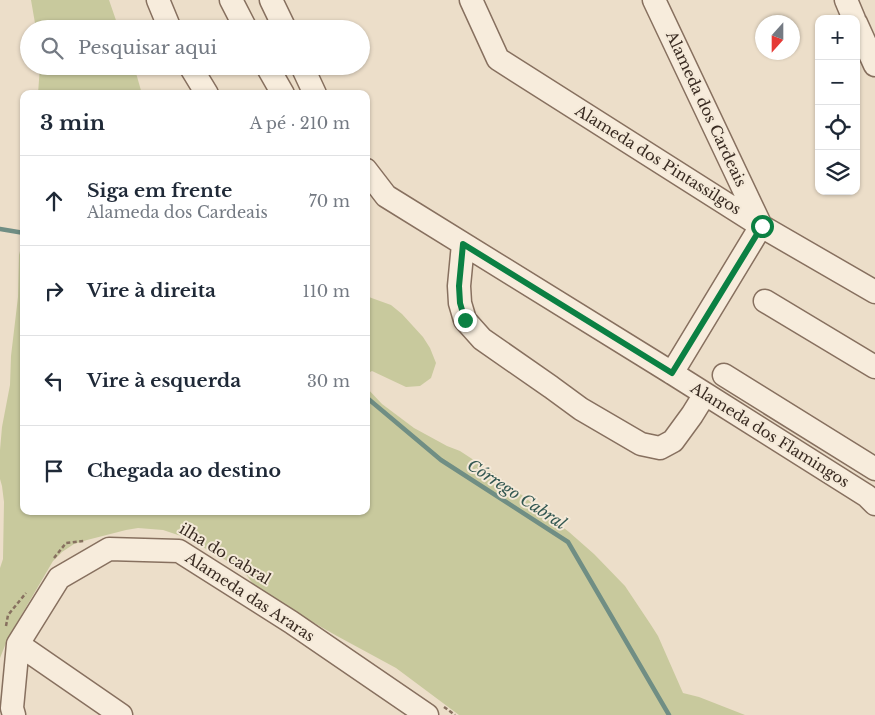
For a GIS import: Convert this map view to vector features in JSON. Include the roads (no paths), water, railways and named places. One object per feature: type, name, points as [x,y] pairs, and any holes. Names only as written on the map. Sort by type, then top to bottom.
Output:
[{"type":"street","points":[[158,0],[166,20]]},
{"type":"street","points":[[231,0],[241,20]]},
{"type":"street","name":"Alameda dos Pintassilgos","points":[[471,0],[498,59],[762,226],[875,292]]},
{"type":"street","name":"Alameda dos Cardeais","points":[[654,0],[762,226]]},
{"type":"street","points":[[846,0],[852,15]]},
{"type":"street","points":[[276,1],[282,20]]},
{"type":"street","points":[[860,33],[875,65]]},
{"type":"street","points":[[195,75],[205,90]]},
{"type":"street","points":[[272,75],[281,90]]},
{"type":"street","points":[[306,75],[314,90]]},
{"type":"street","name":"Alameda dos Flamingos","points":[[370,175],[386,196],[672,373],[867,496],[875,504]]},
{"type":"street","points":[[672,373],[762,226]]},
{"type":"street","points":[[463,244],[459,286],[460,303],[465,320],[482,339],[581,409],[641,444],[660,448],[673,441],[705,394]]},
{"type":"street","points":[[765,301],[875,367]]},
{"type":"street","points":[[724,375],[875,469]]},
{"type":"street","name":"Alameda das Araras","points":[[14,715],[12,708],[12,639],[59,578],[109,549],[179,551],[433,709]]},
{"type":"street","points":[[12,639],[120,715]]},
{"type":"waterway","name":"Córrego Cabral","points":[[0,229],[20,232]]},
{"type":"waterway","name":"Córrego Cabral","points":[[370,400],[441,460],[568,542],[669,715]]}]
